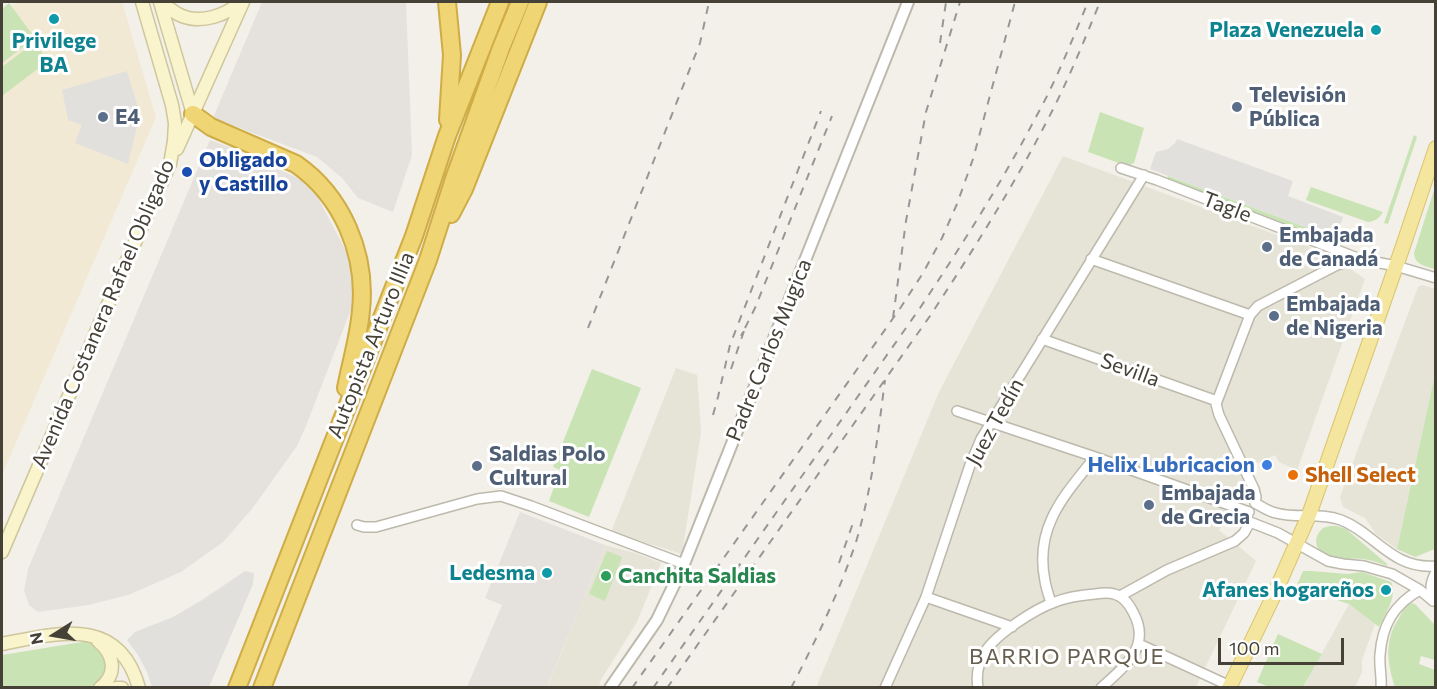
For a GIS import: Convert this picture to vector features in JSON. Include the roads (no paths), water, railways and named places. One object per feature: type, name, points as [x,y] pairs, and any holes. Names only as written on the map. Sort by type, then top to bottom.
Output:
[{"type":"highway","points":[[447,2],[452,55],[447,136]]},
{"type":"highway","name":"Autopista Arturo Illia","points":[[237,687],[414,236],[447,136],[500,2]]},
{"type":"highway","name":"Autopista Arturo Illia","points":[[262,687],[428,260],[454,179],[520,2]]},
{"type":"highway","points":[[428,260],[464,189],[538,2]]},
{"type":"highway","points":[[193,114],[211,127],[286,159],[306,171],[327,192],[348,227],[362,276],[362,298],[358,331],[338,427]]},
{"type":"highway","points":[[273,687],[300,589]]},
{"type":"main road","name":"Avenida Costanera Rafael Obligado","points":[[2,552],[170,164],[174,132],[172,105],[142,2]]},
{"type":"main road","points":[[161,2],[193,114]]},
{"type":"main road","points":[[161,2],[184,17],[197,19],[224,14],[242,2]]},
{"type":"main road","points":[[170,164],[242,2]]},
{"type":"main road","points":[[1229,687],[1309,515],[1436,148]]},
{"type":"main road","points":[[2,644],[63,634],[94,636],[106,640],[118,649],[132,667],[139,687]]},
{"type":"main road","points":[[84,634],[102,644],[111,660],[112,669],[109,678],[100,687]]},
{"type":"main road","points":[[116,687],[122,687]]},
{"type":"street","name":"Padre Carlos Mugica","points":[[610,687],[657,620],[684,564],[908,2]]},
{"type":"street","name":"Tagle","points":[[1121,168],[1360,259],[1396,266],[1436,278]]},
{"type":"street","name":"Juez Tedín","points":[[885,687],[926,597],[970,465],[981,439],[1144,175]]},
{"type":"street","points":[[1091,259],[1250,315]]},
{"type":"street","points":[[1119,596],[1167,570],[1235,541],[1244,533],[1256,497],[1218,412],[1217,401],[1250,315],[1258,306],[1337,265],[1360,259]]},
{"type":"street","name":"Sevilla","points":[[1042,339],[1217,401]]},
{"type":"street","points":[[957,411],[1095,457],[1249,517],[1328,561],[1381,570],[1403,579],[1434,603]]},
{"type":"street","points":[[1051,603],[1044,580],[1043,559],[1048,525],[1055,509],[1095,457]]},
{"type":"street","points":[[357,525],[376,527],[477,499],[501,496],[684,564]]},
{"type":"street","points":[[1255,503],[1277,514],[1340,519],[1384,550],[1408,562],[1420,566],[1436,566]]},
{"type":"street","points":[[1434,603],[1430,586],[1436,572]]},
{"type":"street","points":[[1382,687],[1380,655],[1386,627],[1395,609],[1420,590]]},
{"type":"street","points":[[978,687],[977,671],[984,654],[999,636],[1038,609],[1051,603],[1072,597],[1107,593],[1119,596],[1131,607],[1137,620],[1140,636],[1139,644],[1130,659],[1101,687]]},
{"type":"street","points":[[926,597],[1012,627]]},
{"type":"street","points":[[1139,644],[1229,687]]},
{"type":"railway","points":[[588,328],[700,43],[709,2]]},
{"type":"railway","points":[[940,43],[946,2]]},
{"type":"railway","points":[[893,318],[906,221],[926,112],[960,2]]},
{"type":"railway","points":[[632,688],[923,273],[957,204],[973,159],[1015,2]]},
{"type":"railway","points":[[653,688],[920,308],[966,237],[1010,165],[1044,101],[1088,2]]},
{"type":"railway","points":[[667,688],[930,316],[961,268],[1035,144],[1069,76],[1100,2]]},
{"type":"railway","points":[[713,415],[730,345],[821,111]]},
{"type":"railway","points":[[745,328],[832,116]]},
{"type":"railway","points":[[731,369],[745,328],[741,336]]},
{"type":"railway","points":[[791,688],[826,616],[856,542],[870,482],[885,380]]},
{"type":"railway","points":[[839,563],[853,523]]},
{"type":"place","name":"Privilege BA","points":[[54,19]]},
{"type":"place","name":"Plaza Venezuela","points":[[1376,30]]},
{"type":"place","name":"Televisión Pública","points":[[1237,107]]},
{"type":"place","name":"E4","points":[[103,117]]},
{"type":"place","name":"Obligado y Castillo","points":[[187,172]]},
{"type":"place","name":"Embajada de Canadá","points":[[1267,247]]},
{"type":"place","name":"Embajada de Nigeria","points":[[1274,316]]},
{"type":"place","name":"Helix Lubricacion","points":[[1267,465]]},
{"type":"place","name":"Saldias Polo Cultural","points":[[477,466]]},
{"type":"place","name":"Shell Select","points":[[1293,475]]},
{"type":"place","name":"Embajada de Grecia","points":[[1149,505]]},
{"type":"place","name":"Ledesma","points":[[547,573]]},
{"type":"place","name":"Canchita Saldias","points":[[606,576]]},
{"type":"place","name":"Afanes hogareños","points":[[1386,590]]},
{"type":"district","name":"BARRIO PARQUE","points":[[1067,657]]}]
